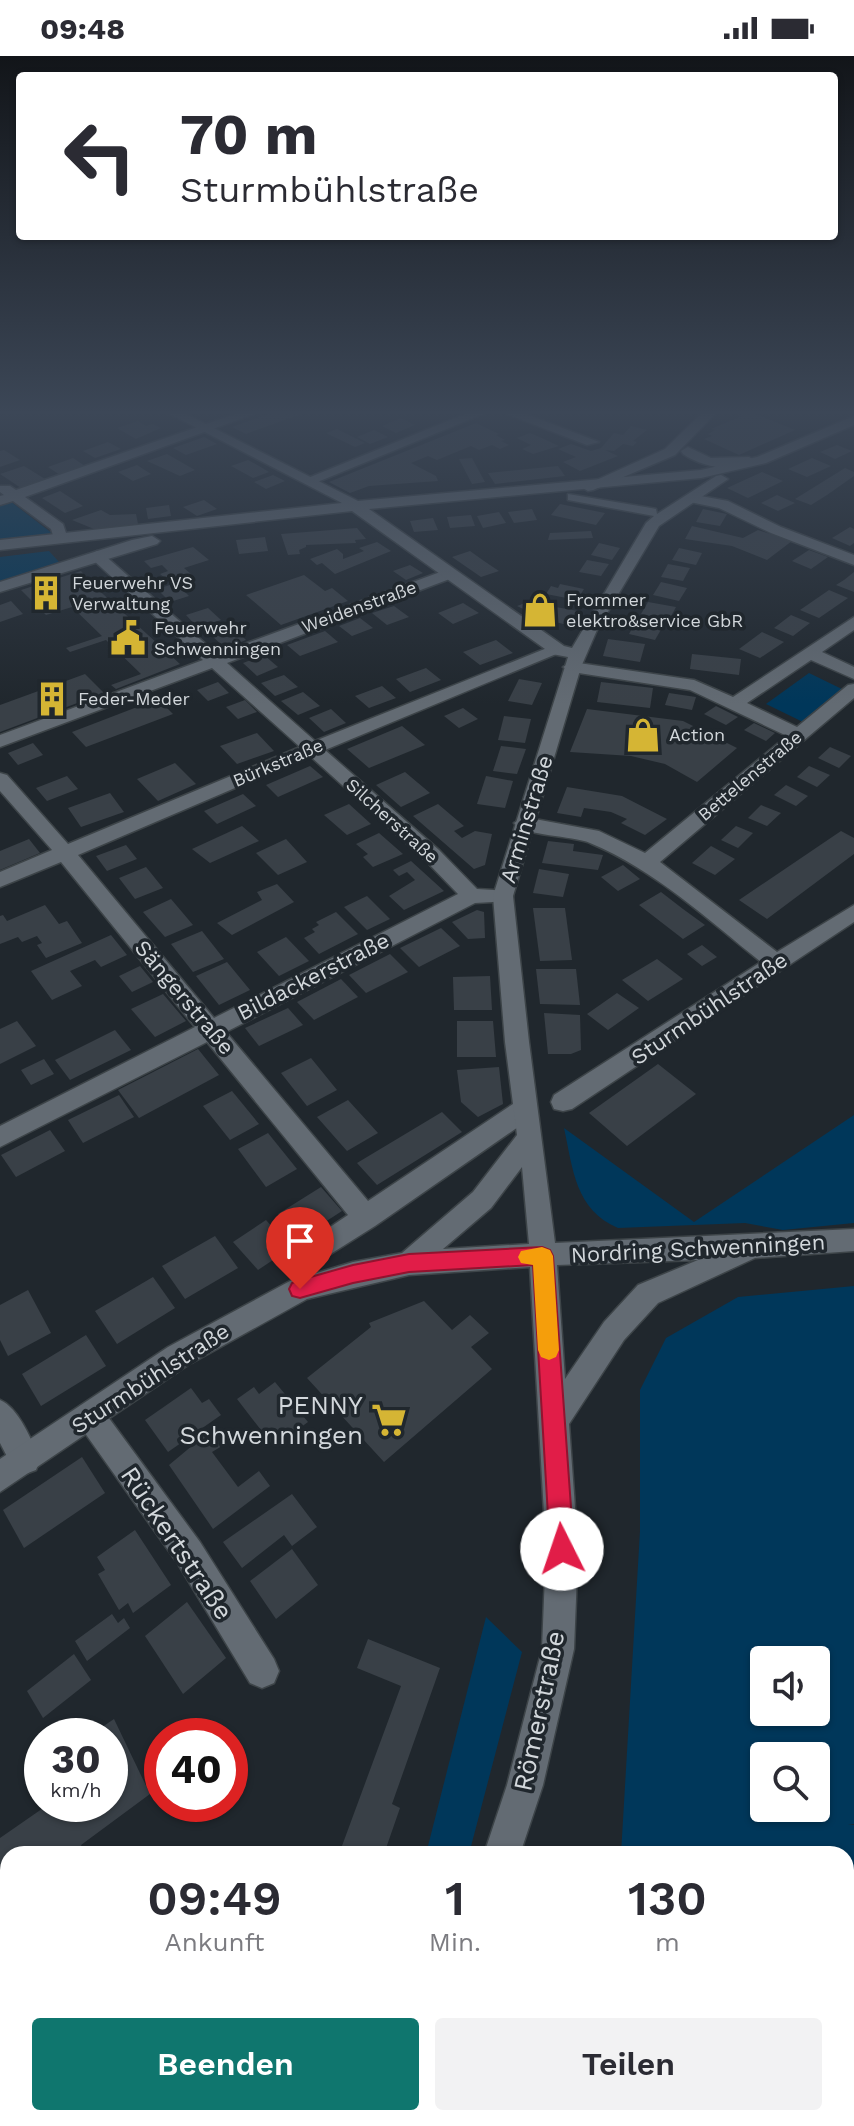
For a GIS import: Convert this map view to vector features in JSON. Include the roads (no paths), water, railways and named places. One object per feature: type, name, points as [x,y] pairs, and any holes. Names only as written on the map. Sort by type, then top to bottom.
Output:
[{"type":"street","points":[[29,511],[58,527],[68,555],[67,565]]},
{"type":"street","points":[[271,514],[279,511]]},
{"type":"street","points":[[0,587],[137,543],[374,511]]},
{"type":"street","points":[[0,545],[271,514],[381,511]]},
{"type":"street","points":[[624,511],[652,518]]},
{"type":"street","name":"Arminstraße","points":[[542,1256],[540,1208],[525,1109],[503,896],[569,657],[652,518],[653,511]]},
{"type":"street","points":[[736,511],[854,560]]},
{"type":"street","points":[[361,512],[569,657],[694,685],[800,735]]},
{"type":"street","name":"Arminstraße","points":[[652,518],[670,512]]},
{"type":"street","name":"Silcherstraße","points":[[97,556],[432,855],[472,896]]},
{"type":"street","name":"Weidenstraße","points":[[0,741],[449,574]]},
{"type":"street","points":[[735,703],[854,622]]},
{"type":"street","points":[[810,653],[854,674]]},
{"type":"street","name":"Bürkstraße","points":[[0,880],[310,749],[569,657]]},
{"type":"street","name":"Bettelenstraße","points":[[647,862],[854,689]]},
{"type":"street","name":"Sängerstraße","points":[[0,779],[65,853],[366,1218]]},
{"type":"street","points":[[524,823],[592,836],[647,862],[777,963]]},
{"type":"street","name":"Bildackerstraße","points":[[0,1137],[472,896],[503,896]]},
{"type":"street","name":"Sturmbühlstraße","points":[[563,1102],[854,912]]},
{"type":"street","points":[[302,1260],[525,1109]]},
{"type":"street","points":[[409,1263],[482,1200],[529,1138]]},
{"type":"street","name":"Nordring Schwenningen","points":[[542,1256],[854,1240]]},
{"type":"street","points":[[554,1421],[614,1331],[648,1294],[754,1247]]},
{"type":"street","name":"Sturmbühlstraße","points":[[0,1477],[178,1356],[300,1289],[409,1263],[542,1256]]},
{"type":"street","name":"Römerstraße","points":[[505,1846],[525,1785],[558,1649],[562,1549],[542,1256]]},
{"type":"street","points":[[0,1414],[25,1460]]},
{"type":"street","name":"Rückertstraße","points":[[90,1416],[189,1553],[262,1671]]},
{"type":"place","name":"Feuerwehr VS Verwaltung","points":[[46,593]]},
{"type":"place","name":"Frommer elektro&service GbR","points":[[540,610]]},
{"type":"place","name":"Feuerwehr Schwenningen","points":[[128,638]]},
{"type":"place","name":"Feder-Meder","points":[[52,699]]},
{"type":"place","name":"Action","points":[[643,735]]},
{"type":"place","name":"PENNY Schwenningen","points":[[389,1420]]}]
